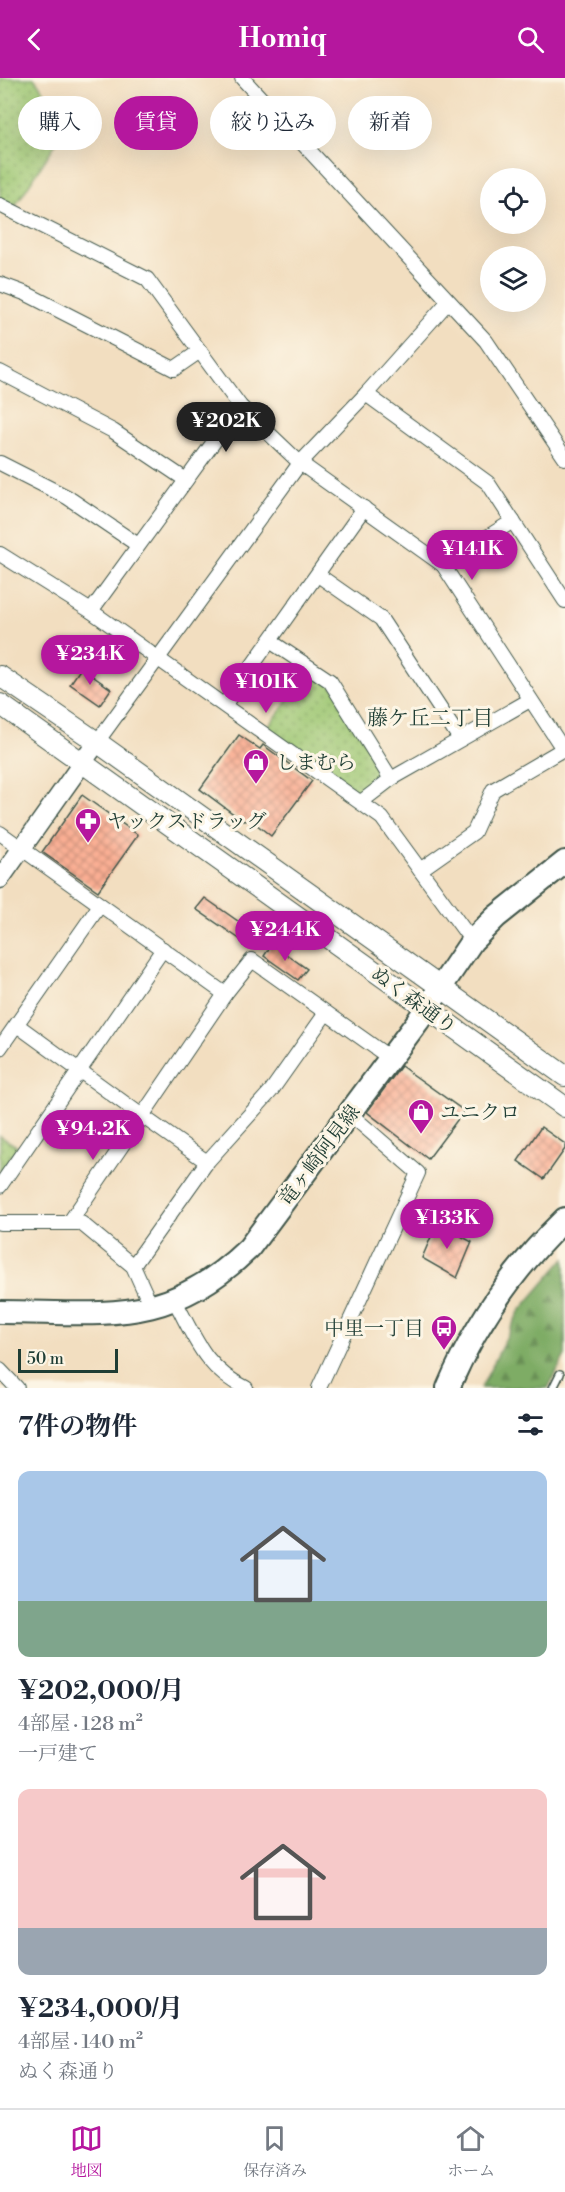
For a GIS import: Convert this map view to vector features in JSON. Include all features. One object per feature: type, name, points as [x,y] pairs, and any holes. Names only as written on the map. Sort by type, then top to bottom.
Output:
[{"type":"main road","name":"ぬく森通り","points":[[0,676],[97,742],[565,1076]]},
{"type":"main road","name":"ぬく森通り","points":[[0,704],[565,1107]]},
{"type":"main road","name":"竜ヶ崎阿見線","points":[[0,1312],[111,1313],[152,1308],[175,1301],[216,1278],[249,1248],[427,1008],[472,941],[496,917],[565,862]]},
{"type":"main road","points":[[448,1388],[473,1337],[505,1287],[565,1219]]},
{"type":"street","points":[[242,78],[486,341],[565,458]]},
{"type":"street","points":[[0,205],[147,279],[240,406],[300,463],[443,565],[564,750],[493,790],[474,832],[420,870]]},
{"type":"street","points":[[0,284],[27,294],[174,369],[200,351]]},
{"type":"street","points":[[0,879],[300,463],[366,394],[448,302]]},
{"type":"street","points":[[0,372],[113,431],[186,480]]},
{"type":"street","points":[[366,394],[488,483],[565,601]]},
{"type":"street","points":[[91,611],[240,406]]},
{"type":"street","points":[[0,464],[67,497],[138,545]]},
{"type":"street","points":[[225,704],[364,508]]},
{"type":"street","points":[[443,565],[513,521]]},
{"type":"street","points":[[0,554],[91,611],[225,704],[382,819],[472,941]]},
{"type":"street","points":[[318,575],[381,619],[460,739]]},
{"type":"street","points":[[270,641],[330,681],[391,779]]},
{"type":"street","points":[[361,802],[391,779],[530,700]]},
{"type":"street","points":[[0,833],[225,994]]},
{"type":"street","points":[[0,1048],[100,905]]},
{"type":"street","points":[[0,1186],[163,949]]},
{"type":"street","points":[[69,1223],[225,994],[252,960],[390,1058]]},
{"type":"street","points":[[133,1266],[207,1162],[271,1091],[326,1013]]},
{"type":"street","points":[[17,1025],[79,1072],[207,1162]]},
{"type":"street","points":[[320,1388],[418,1173],[350,1114]]},
{"type":"street","points":[[0,1223],[81,1223],[133,1266],[152,1308]]},
{"type":"street","points":[[175,1301],[222,1383],[246,1388]]},
{"type":"street","points":[[0,1370],[17,1388]]},
{"type":"lane","points":[[553,1388],[560,1374]]},
{"type":"green space","points":[[0,78],[34,78],[48,96],[18,96],[18,150],[52,150],[12,211],[0,205]]},
{"type":"green space","points":[[312,669],[330,681],[391,779],[361,802],[264,732]]},
{"type":"green space","points":[[0,1136],[18,1147],[0,1172]]},
{"type":"green space","points":[[565,1258],[565,1355],[548,1388],[481,1388],[519,1312]]},
{"type":"building","points":[[81,668],[111,689],[100,705],[70,684]]},
{"type":"building","name":"しまむら","points":[[239,735],[260,749],[263,745],[312,781],[271,836],[251,820],[243,821],[200,789]]},
{"type":"building","points":[[82,795],[138,835],[98,891],[42,852]]},
{"type":"building","points":[[205,898],[252,931],[244,942],[196,909]]},
{"type":"building","points":[[272,944],[307,969],[298,980],[264,956]]},
{"type":"building","name":"ユニクロ","points":[[401,1066],[464,1111],[428,1159],[367,1112]]},
{"type":"building","points":[[541,1127],[565,1144],[565,1149],[544,1179],[518,1161]]},
{"type":"building","points":[[437,1223],[472,1242],[457,1278],[422,1258]]},
{"type":"place","name":"しまむら","points":[[256,785]]},
{"type":"place","name":"ヤックスドラッグ","points":[[88,844]]},
{"type":"place","name":"ユニクロ","points":[[421,1135]]},
{"type":"place","name":"中里一丁目","points":[[444,1351]]},
{"type":"district","name":"藤ケ丘二丁目","points":[[430,718]]}]
